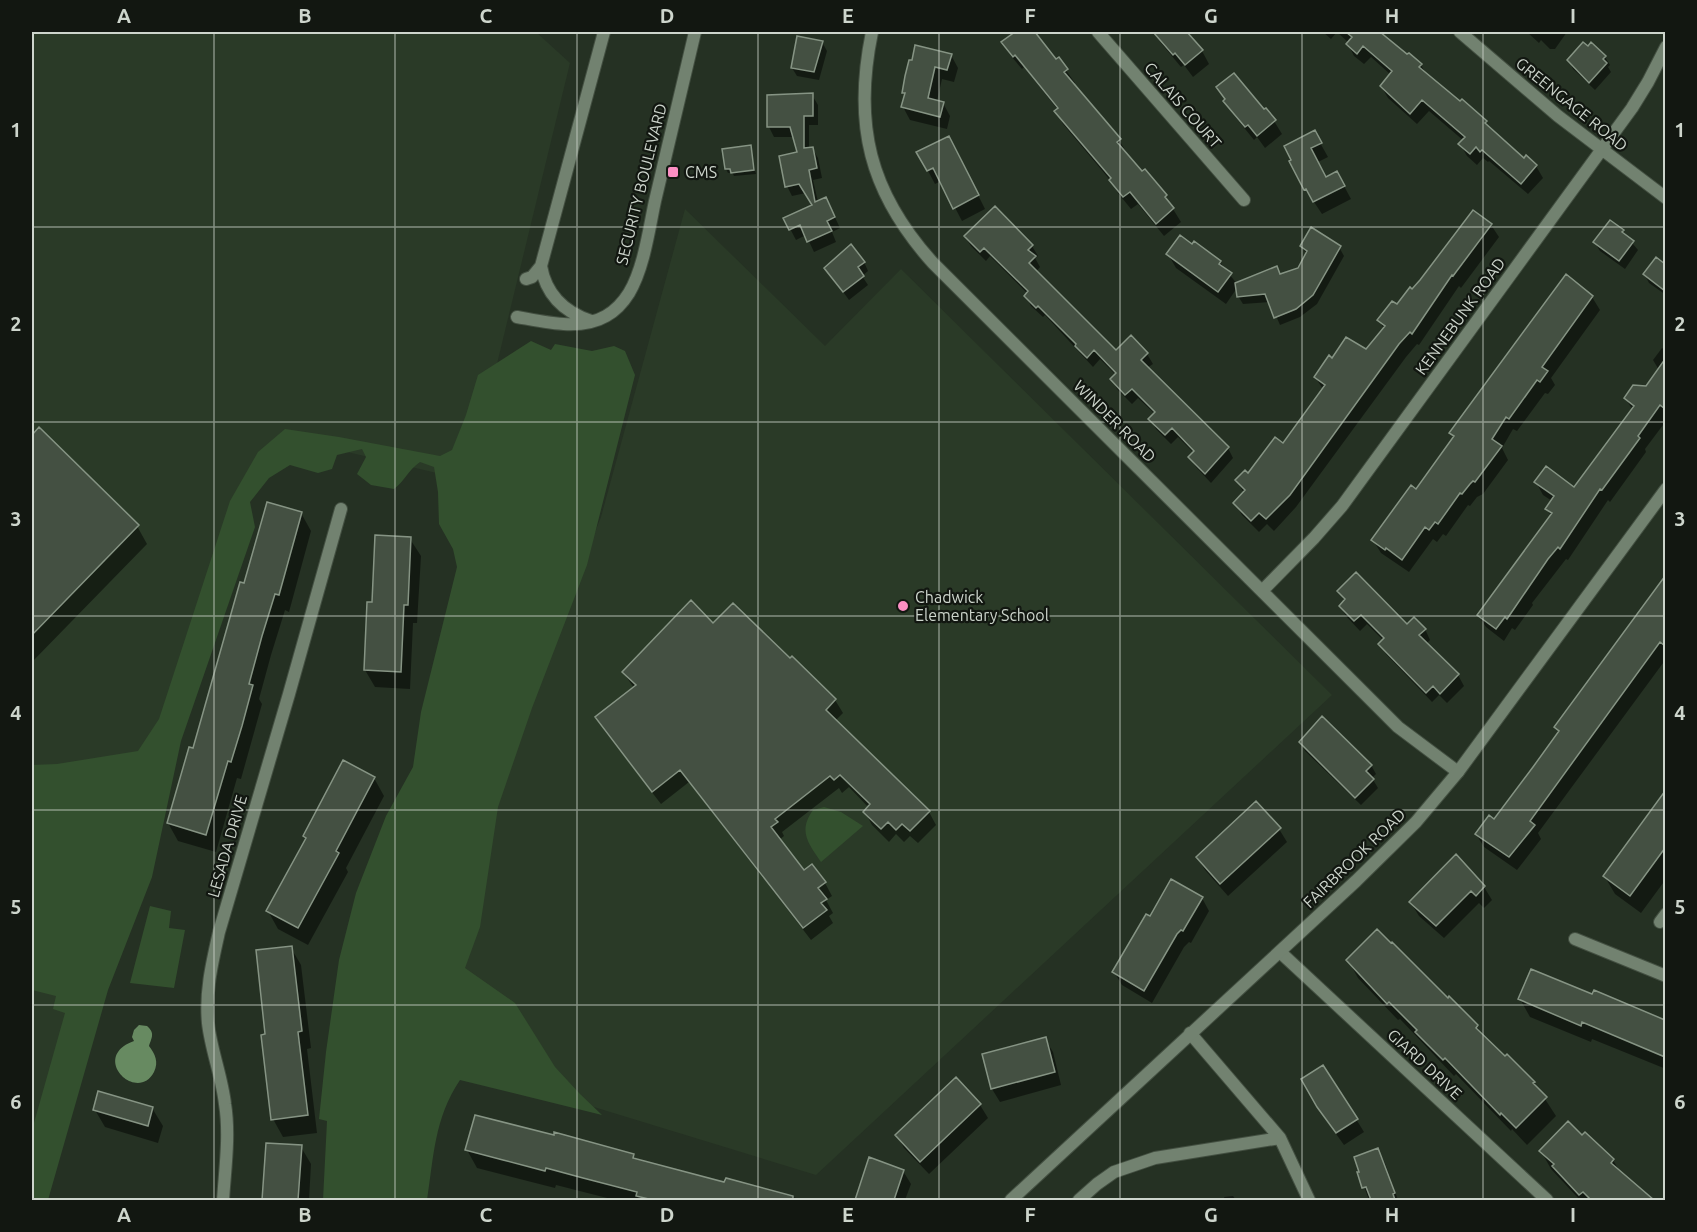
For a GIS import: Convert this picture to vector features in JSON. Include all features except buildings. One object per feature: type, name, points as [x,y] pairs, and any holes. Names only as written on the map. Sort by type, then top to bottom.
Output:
[{"type":"street","points":[[593,322],[566,310],[552,296],[543,279],[541,266],[604,32]]},
{"type":"street","name":"SECURITY BOULEVARD","points":[[593,322],[607,315],[620,304],[629,292],[637,273],[694,32]]},
{"type":"street","name":"WINDER ROAD","points":[[872,32],[863,93],[871,158],[890,205],[911,238],[949,279],[1398,727],[1458,772]]},
{"type":"street","name":"CALAIS COURT","points":[[1098,32],[1244,200]]},
{"type":"street","name":"GREENGAGE ROAD","points":[[1460,32],[1551,110],[1665,198]]},
{"type":"street","name":"KENNEBUNK ROAD","points":[[1263,591],[1341,506],[1602,151],[1648,82],[1665,47]]},
{"type":"street","points":[[526,279],[532,277],[541,266]]},
{"type":"street","points":[[517,317],[551,323],[593,322]]},
{"type":"street","name":"FAIRBROOK ROAD","points":[[1011,1200],[1280,952],[1416,822],[1458,772],[1665,489]]},
{"type":"street","name":"LESADA DRIVE","points":[[223,1200],[227,1133],[226,1106],[208,1025],[207,995],[210,969],[341,509]]},
{"type":"street","points":[[1575,939],[1665,976]]},
{"type":"street","name":"GIARD DRIVE","points":[[1280,952],[1547,1200]]},
{"type":"street","points":[[1190,1033],[1280,1137],[1309,1200]]},
{"type":"street","points":[[1079,1200],[1114,1172],[1155,1158],[1280,1137]]},
{"type":"shaded area","points":[[32,32],[536,32],[570,63],[472,467],[458,478],[292,439],[247,485],[40,1200],[32,1200]]},
{"type":"shaded area","name":"Chadwick Elementary School","points":[[685,209],[825,346],[901,269],[1332,695],[816,1175],[437,1059],[500,770],[601,517]]},
{"type":"shaded area","points":[[531,341],[551,350],[555,344],[592,351],[614,346],[625,351],[635,375],[587,565],[532,708],[498,807],[480,927],[465,968],[515,1003],[555,1067],[602,1115],[460,1080],[445,1109],[436,1138],[427,1200],[323,1200],[327,1121],[319,1119],[339,960],[356,893],[386,816],[413,767],[421,712],[457,567],[453,549],[439,524],[438,492],[434,467],[420,462],[394,489],[371,485],[357,474],[366,457],[362,449],[337,455],[332,469],[318,473],[290,465],[269,478],[250,502],[255,527],[181,741],[152,877],[108,990],[48,1200],[32,1200],[32,1130],[65,1013],[53,1009],[56,996],[32,990],[32,765],[57,764],[138,751],[159,719],[230,501],[258,452],[285,429],[440,456],[452,450],[478,375]]},
{"type":"shaded area","points":[[824,807],[841,812],[863,826],[821,862],[809,843],[806,824],[813,810]]},
{"type":"shaded area","points":[[150,906],[171,911],[169,928],[185,930],[174,988],[130,983]]},
{"type":"shaded area","points":[[139,1025],[147,1026],[151,1031],[149,1046],[155,1055],[156,1065],[154,1072],[146,1081],[137,1083],[121,1074],[116,1066],[116,1057],[121,1048],[134,1041],[132,1037],[134,1030]]},
{"type":"place","name":"CMS","points":[[673,172]]},
{"type":"place","name":"Chadwick Elementary School","points":[[903,606]]}]
